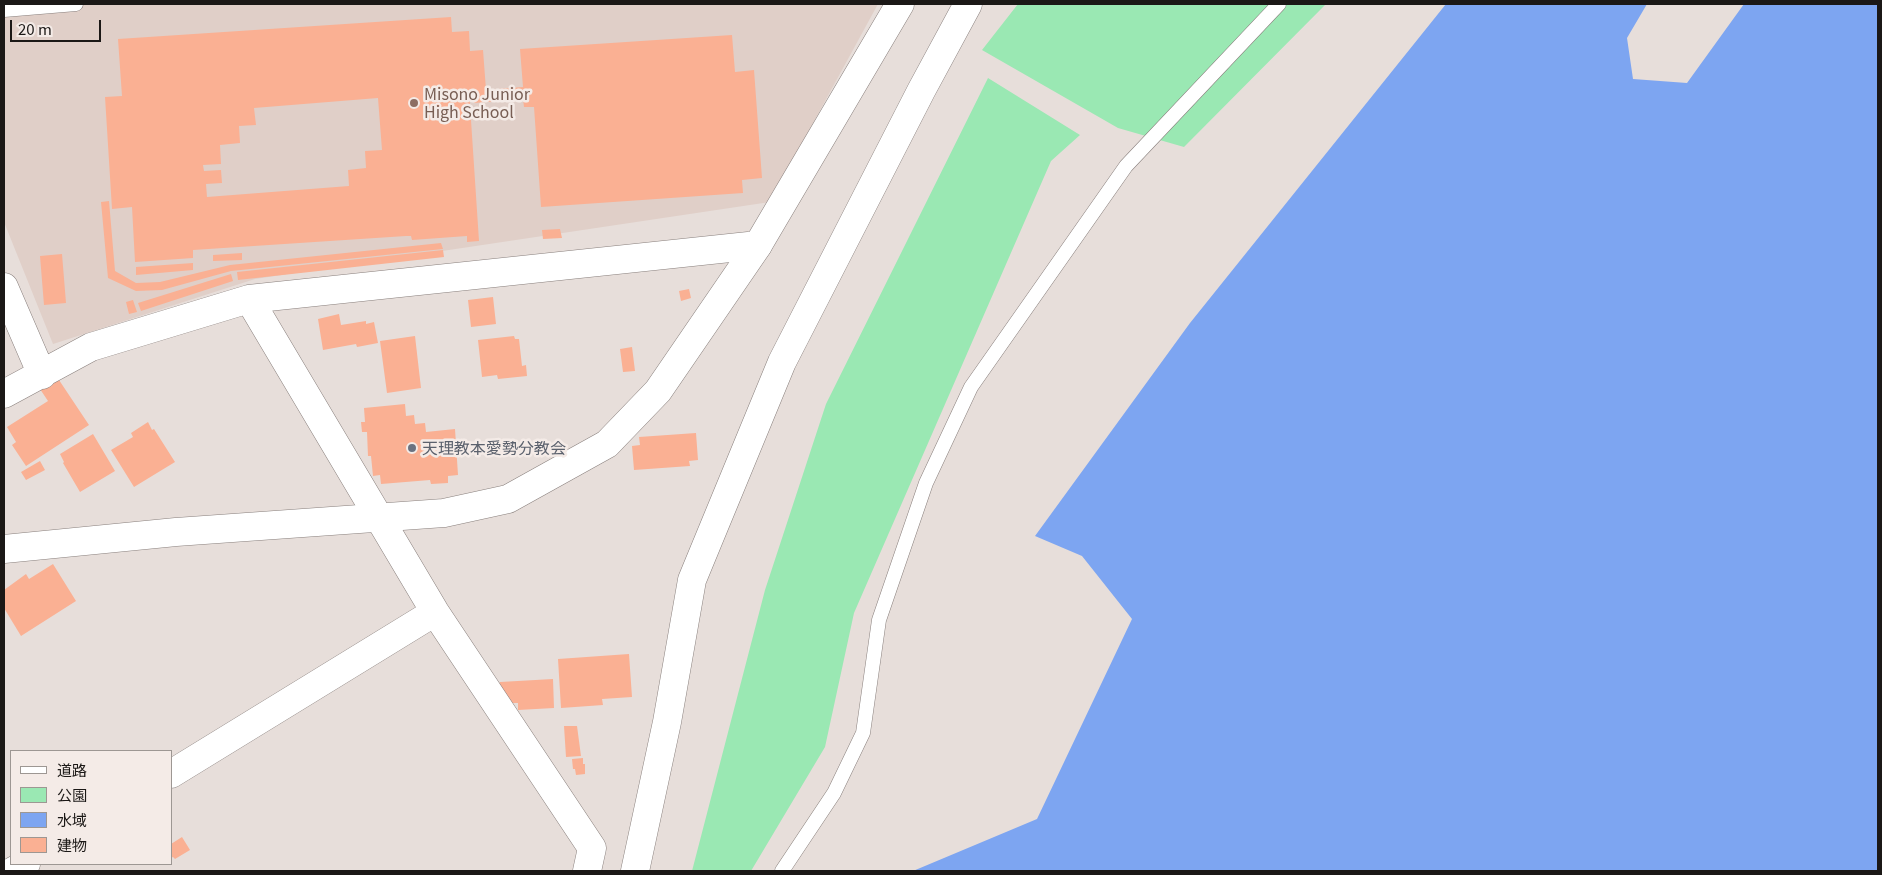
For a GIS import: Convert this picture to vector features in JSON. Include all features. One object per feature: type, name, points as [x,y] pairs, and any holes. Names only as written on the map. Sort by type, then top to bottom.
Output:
[{"type":"street","points":[[4,549],[176,532],[444,514],[508,499],[607,444],[658,391],[758,244],[900,4]]},
{"type":"street","points":[[635,871],[667,722],[692,580],[782,362],[921,91],[968,4]]},
{"type":"street","points":[[4,394],[91,347],[249,299],[758,244]]},
{"type":"street","points":[[4,287],[42,375]]},
{"type":"street","points":[[249,299],[435,612],[592,848],[587,871]]},
{"type":"street","points":[[172,773],[435,612]]},
{"type":"street","points":[[13,871],[24,865]]},
{"type":"lane","points":[[4,10],[76,4]]},
{"type":"lane","points":[[782,871],[834,793],[863,732],[879,620],[926,483],[971,387],[1126,166],[1278,4]]},
{"type":"shaded area","name":"Misono Junior High School","points":[[4,4],[878,4],[770,202],[255,279],[53,344],[4,222]]},
{"type":"green space","points":[[1018,4],[1326,4],[1184,147],[1118,128],[982,50]]},
{"type":"green space","points":[[988,78],[1080,135],[1051,161],[854,613],[825,747],[751,871],[692,871],[765,590],[826,404]]},
{"type":"water","points":[[1446,4],[1647,4],[1627,38],[1633,79],[1687,83],[1744,4],[1878,4],[1878,871],[913,871],[1037,819],[1132,619],[1082,556],[1035,536],[1190,323]]},
{"type":"building","points":[[451,17],[452,32],[469,31],[470,51],[483,50],[486,90],[523,87],[520,49],[732,35],[735,72],[754,70],[762,178],[742,180],[743,193],[541,207],[534,107],[524,107],[523,99],[474,103],[473,90],[469,90],[479,241],[467,242],[467,236],[412,240],[411,236],[406,236],[193,250],[193,258],[135,262],[132,207],[112,209],[105,97],[122,96],[118,39]],"holes":[[[378,98],[382,150],[365,151],[366,168],[348,170],[349,186],[207,197],[206,184],[222,183],[221,170],[204,171],[203,165],[221,164],[220,145],[240,143],[239,126],[256,125],[254,108]]]},
{"type":"building","points":[[109,201],[115,271],[136,283],[160,282],[230,265],[441,243],[443,249],[231,271],[162,290],[136,291],[108,278],[101,202]]},
{"type":"building","points":[[560,229],[562,238],[543,239],[542,230]]},
{"type":"building","points":[[443,250],[444,257],[238,280],[237,272]]},
{"type":"building","points":[[242,253],[242,260],[213,261],[213,255]]},
{"type":"building","points":[[62,254],[66,303],[44,305],[40,256]]},
{"type":"building","points":[[193,263],[193,270],[136,275],[136,267]]},
{"type":"building","points":[[231,274],[233,281],[141,311],[138,303]]},
{"type":"building","points":[[689,289],[691,298],[681,301],[679,291]]},
{"type":"building","points":[[493,297],[496,324],[471,327],[468,300]]},
{"type":"building","points":[[133,300],[137,312],[129,314],[126,302]]},
{"type":"building","points":[[339,314],[341,325],[366,321],[366,324],[374,322],[378,343],[357,347],[356,344],[323,350],[318,319]]},
{"type":"building","points":[[415,336],[421,388],[387,393],[380,341]]},
{"type":"building","points":[[514,336],[515,339],[519,339],[522,366],[526,365],[527,376],[498,379],[497,375],[482,377],[478,340]]},
{"type":"building","points":[[632,347],[635,371],[623,372],[620,349]]},
{"type":"building","points":[[59,380],[89,425],[26,466],[12,445],[16,442],[7,427],[48,401],[40,389]]},
{"type":"building","name":"天理教本愛勢分教会","points":[[405,404],[406,416],[414,415],[415,424],[425,423],[426,432],[455,429],[458,475],[448,476],[448,483],[431,484],[430,480],[381,484],[380,475],[373,476],[371,456],[368,456],[367,432],[362,432],[361,422],[365,422],[364,408]]},
{"type":"building","points":[[148,422],[175,462],[134,487],[111,450],[133,437],[131,433]]},
{"type":"building","points":[[696,433],[698,460],[689,461],[690,466],[634,470],[632,446],[640,445],[639,437]]},
{"type":"building","points":[[93,434],[115,471],[80,492],[63,463],[60,454]]},
{"type":"building","points":[[40,461],[45,470],[26,480],[21,472]]},
{"type":"building","points":[[53,564],[76,601],[21,636],[4,608],[4,590],[26,574],[29,579]]},
{"type":"building","points":[[629,654],[632,697],[602,699],[603,705],[561,708],[558,659]]},
{"type":"building","points":[[553,679],[554,708],[518,710],[518,703],[510,703],[499,685],[500,682]]},
{"type":"building","points":[[564,726],[577,726],[581,756],[566,757]]},
{"type":"building","points":[[583,758],[585,774],[576,775],[572,759]]},
{"type":"building","points":[[182,837],[190,850],[175,859],[172,858],[172,843]]},
{"type":"place","name":"Misono Junior High School","points":[[414,103]]},
{"type":"place","name":"天理教本愛勢分教会","points":[[412,448]]}]
